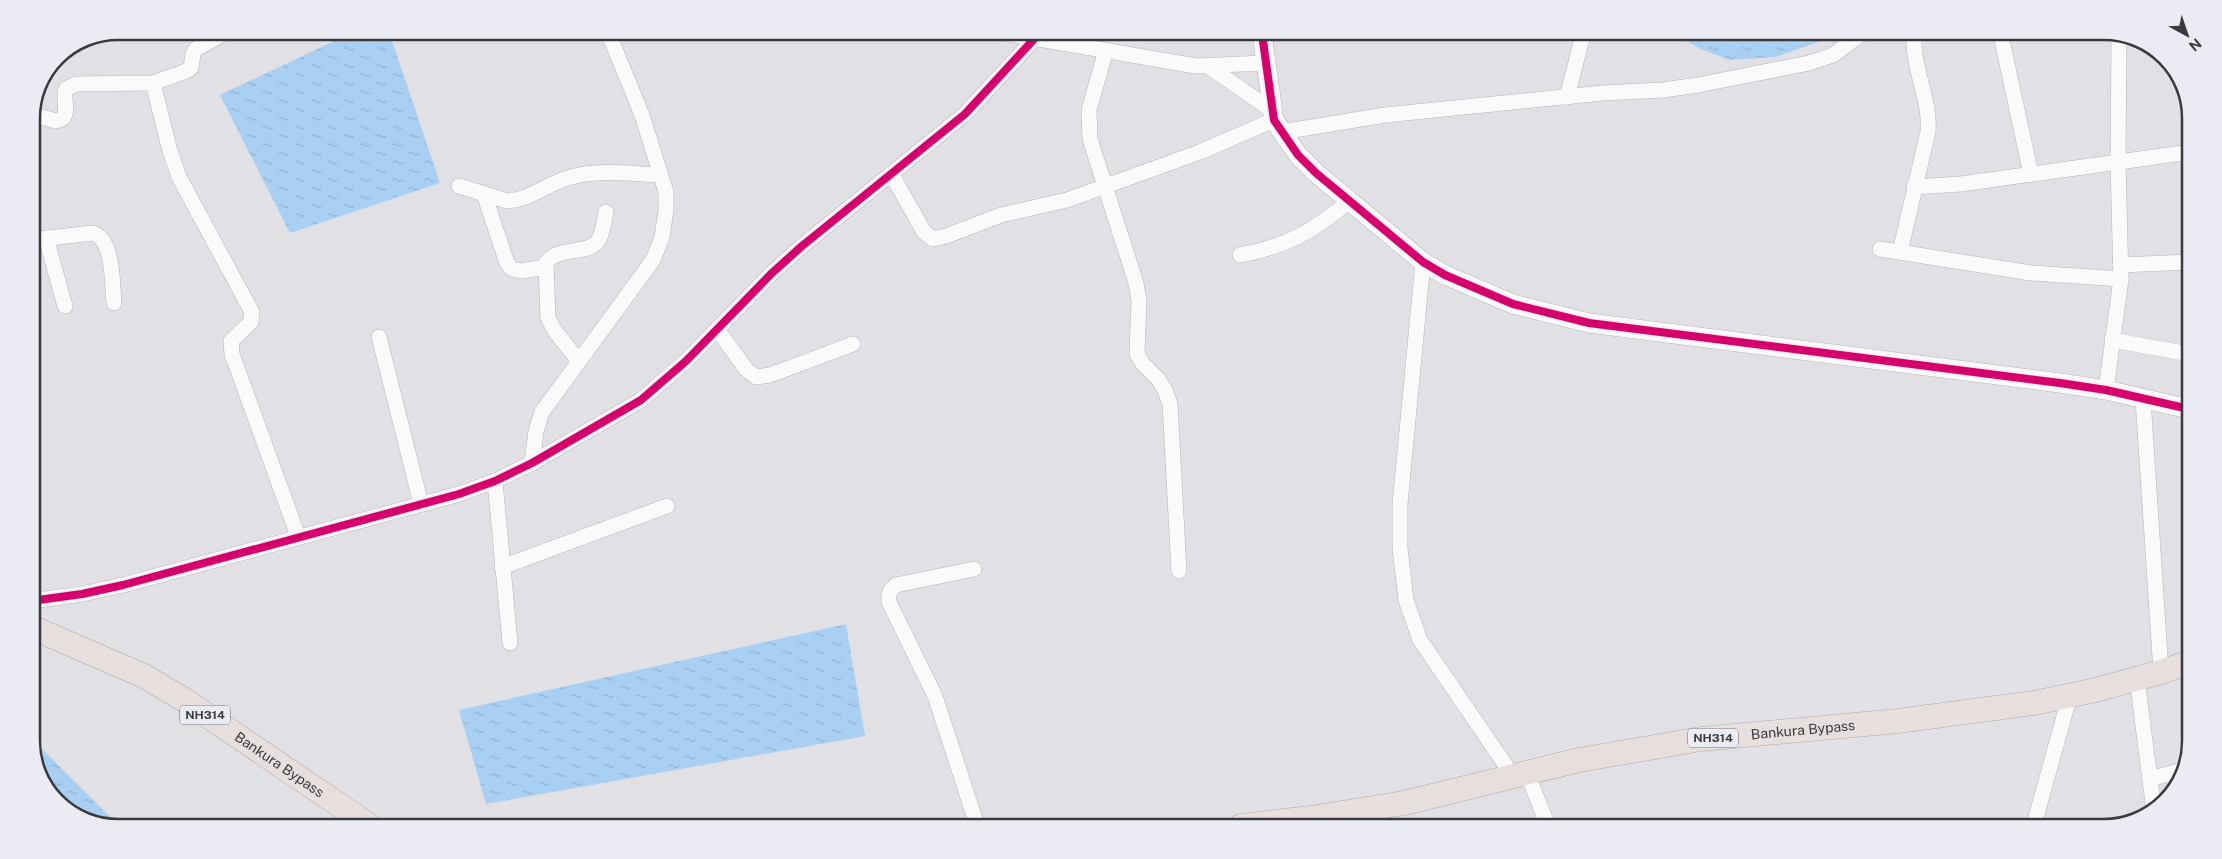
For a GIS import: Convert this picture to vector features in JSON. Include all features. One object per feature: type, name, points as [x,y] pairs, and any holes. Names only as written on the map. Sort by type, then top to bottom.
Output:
[{"type":"highway","name":"Bankura Bypass","points":[[40,630],[144,676],[186,701],[360,819]]},
{"type":"highway","name":"Bankura Bypass","points":[[1346,819],[1579,760],[1701,739],[1898,721],[2034,703],[2137,679],[2182,665]]},
{"type":"street","points":[[40,117],[56,121],[62,119],[66,112],[64,98],[66,89],[76,84],[153,83],[188,70],[192,65],[193,54],[196,49],[212,40]]},
{"type":"street","points":[[532,463],[536,431],[542,412],[652,260],[662,237],[666,210],[666,192],[642,114],[611,40]]},
{"type":"street","points":[[40,600],[82,594],[115,586],[458,494],[495,481],[532,463],[641,400],[686,361],[772,273],[840,214],[892,175],[965,114],[1032,40]]},
{"type":"street","points":[[1056,40],[1196,66],[1265,62]]},
{"type":"street","points":[[1263,40],[1276,121]]},
{"type":"street","points":[[1567,97],[1582,40]]},
{"type":"street","points":[[892,175],[924,232],[933,239],[1001,215],[1054,204],[1200,152],[1276,121],[1385,115],[1567,97],[1663,90],[1809,63],[1832,55],[1853,40]]},
{"type":"street","points":[[1900,252],[1928,132],[1929,118],[1915,60],[1914,40]]},
{"type":"street","points":[[2002,40],[2031,174]]},
{"type":"street","points":[[2106,390],[2120,272],[2118,162],[2119,41]]},
{"type":"street","points":[[1106,50],[1089,110],[1088,127],[1090,139],[1136,283],[1138,301],[1137,354],[1143,364],[1162,384],[1170,404],[1179,571]]},
{"type":"street","points":[[1208,66],[1276,121],[1298,155],[1349,201],[1423,262],[1469,286],[1513,304],[1589,323],[2106,390],[2182,408]]},
{"type":"street","points":[[153,83],[170,151],[179,177],[252,312],[251,322],[231,341],[232,354],[298,536]]},
{"type":"street","points":[[1914,187],[1961,184],[2182,153]]},
{"type":"street","points":[[459,186],[507,201],[523,199],[559,181],[589,174],[661,176]]},
{"type":"street","points":[[484,194],[508,263],[512,269],[521,271],[546,267]]},
{"type":"street","points":[[1240,255],[1264,251],[1302,236],[1332,216],[1349,201]]},
{"type":"street","points":[[578,360],[555,331],[548,318],[546,263],[552,256],[595,245],[599,239],[606,212]]},
{"type":"street","points":[[40,239],[93,234],[101,238],[108,247],[114,303]]},
{"type":"street","points":[[40,242],[65,306]]},
{"type":"street","points":[[1880,249],[2031,273],[2120,272],[2182,263]]},
{"type":"street","points":[[1423,262],[1400,504],[1400,548],[1406,600],[1420,640],[1520,774],[1544,819]]},
{"type":"street","points":[[717,329],[746,369],[756,377],[770,375],[854,344]]},
{"type":"street","points":[[379,337],[421,504]]},
{"type":"street","points":[[2112,340],[2182,353]]},
{"type":"street","points":[[2143,399],[2161,672]]},
{"type":"street","points":[[495,481],[510,642]]},
{"type":"street","points":[[502,567],[667,506]]},
{"type":"street","points":[[974,569],[896,585],[891,588],[888,596],[889,602],[935,696],[975,819]]},
{"type":"street","points":[[2137,679],[2153,801]]},
{"type":"street","points":[[2036,819],[2070,696]]},
{"type":"street","points":[[2150,779],[2176,772]]},
{"type":"water","points":[[336,40],[392,40],[440,183],[290,233],[220,95]]},
{"type":"water","points":[[1685,40],[1824,40],[1775,57],[1729,60]]},
{"type":"water","points":[[846,624],[865,736],[486,804],[459,710]]},
{"type":"water","points":[[40,747],[112,819],[103,818],[79,809],[56,789],[46,771]]},
{"type":"cycle path","points":[[40,600],[82,594],[123,585],[459,494],[495,481],[532,463],[641,400],[686,361],[772,273],[802,246],[965,114],[1033,40]]},
{"type":"cycle path","points":[[1263,40],[1274,120],[1298,155],[1316,173],[1423,262],[1445,275],[1513,304],[1589,323],[2060,383],[2106,390],[2182,407]]}]
